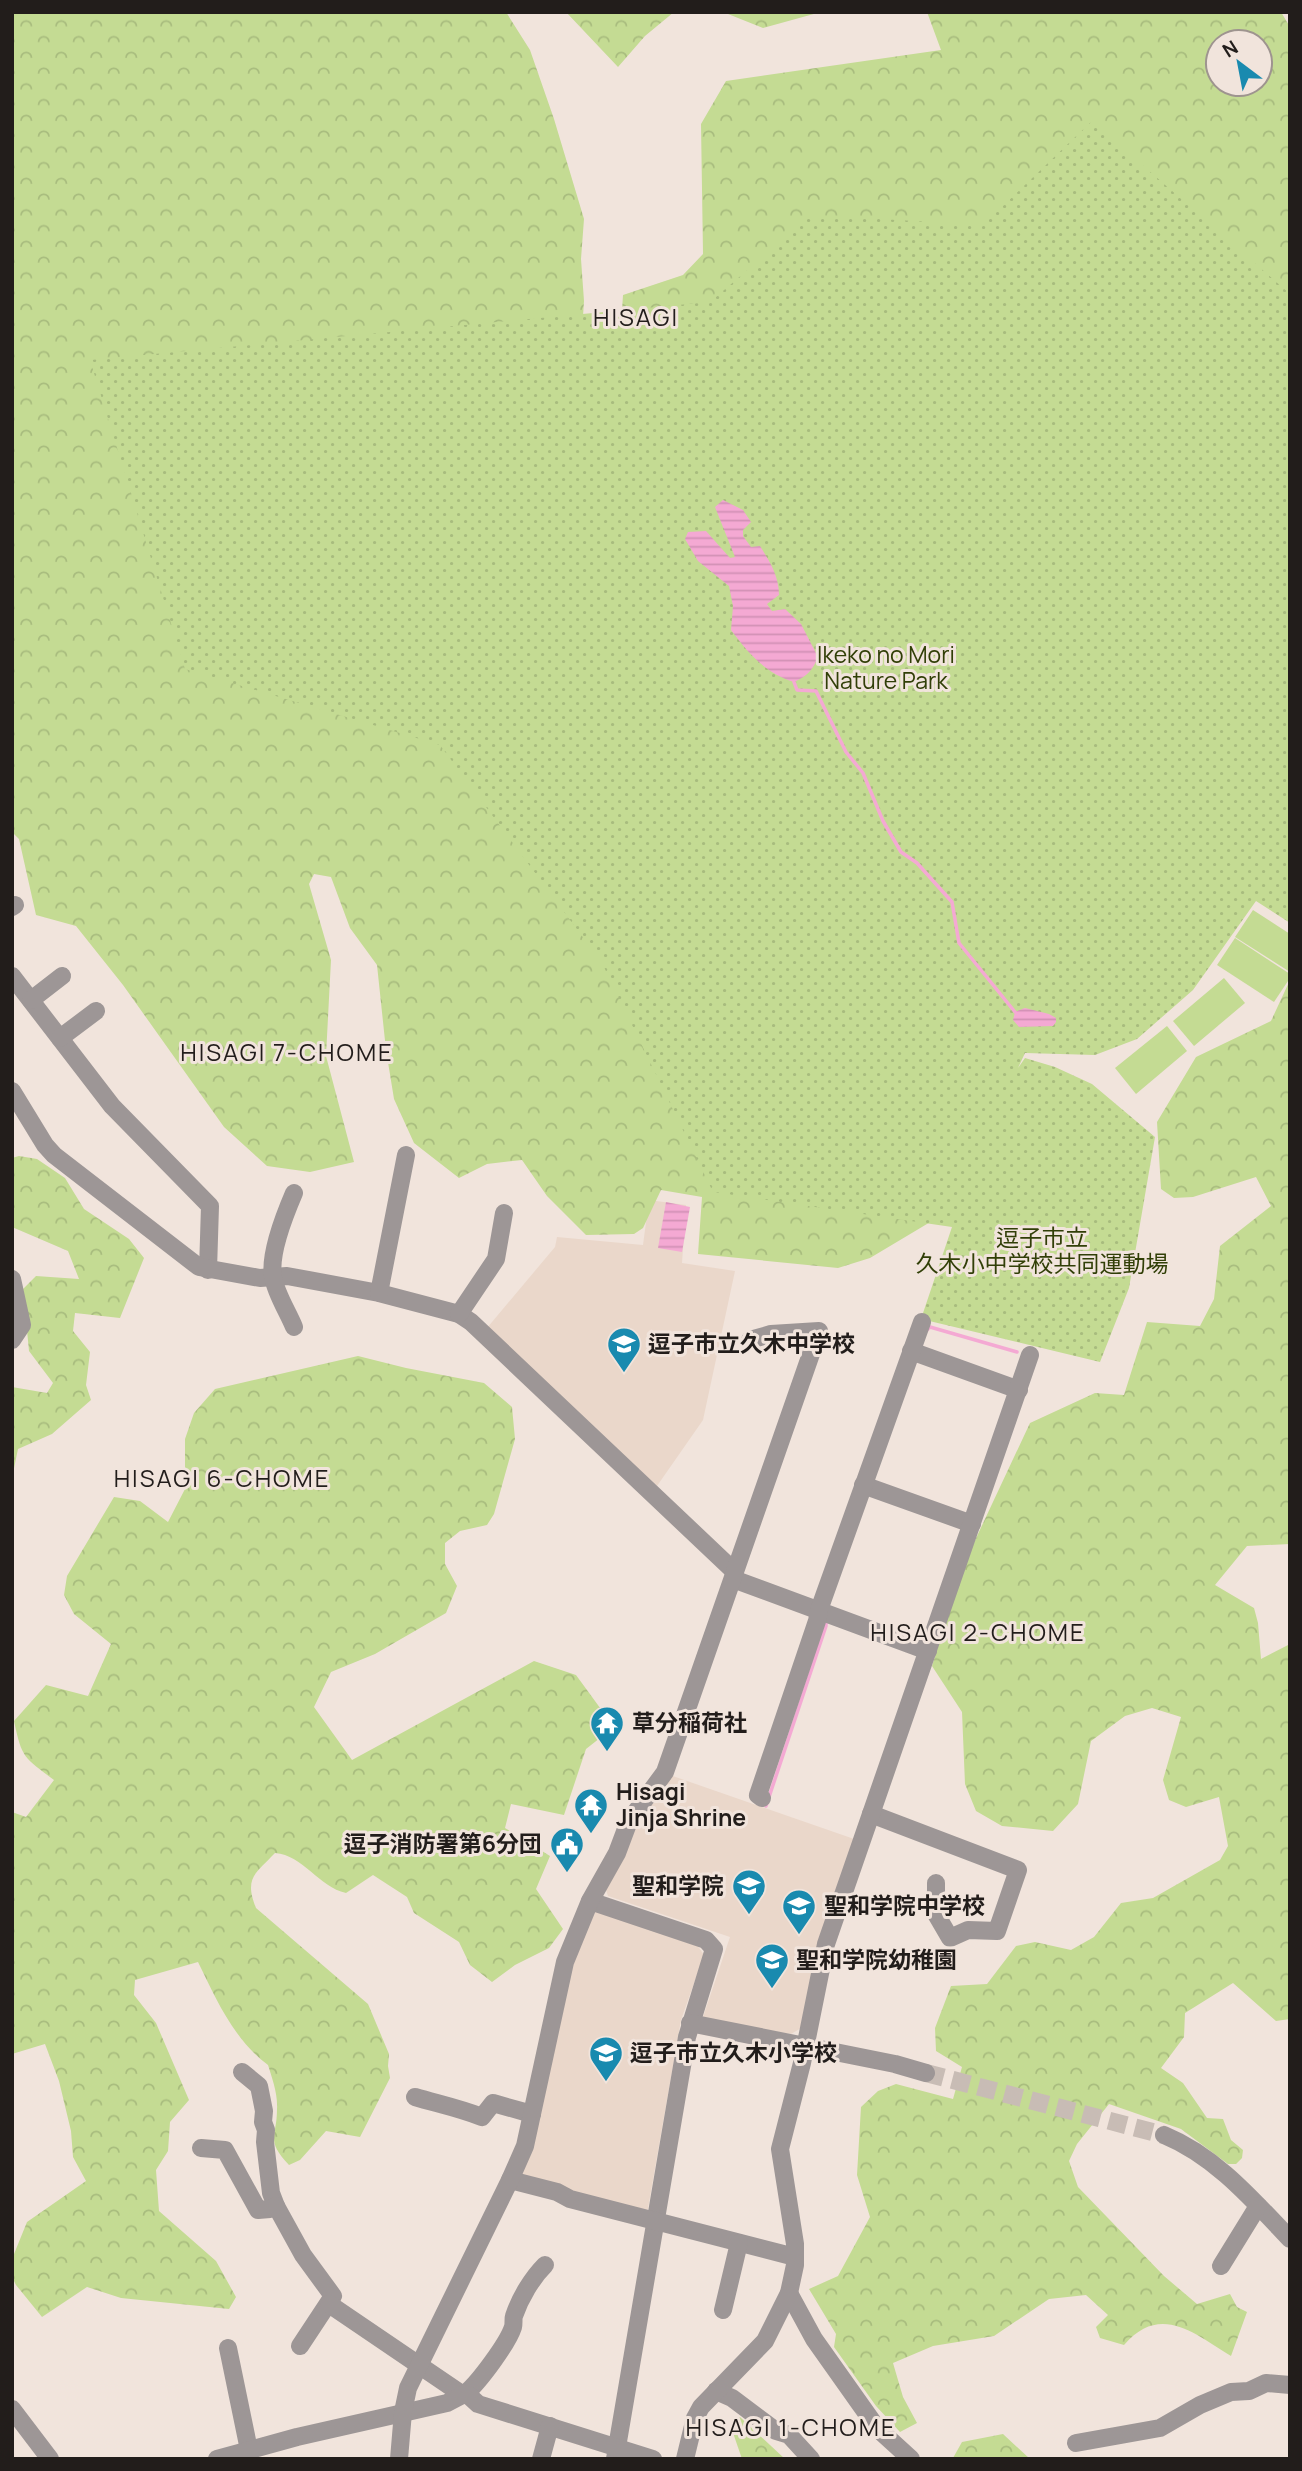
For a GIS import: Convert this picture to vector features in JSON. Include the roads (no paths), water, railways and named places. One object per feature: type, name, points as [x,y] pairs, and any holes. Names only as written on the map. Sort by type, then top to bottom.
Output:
[{"type":"street","points":[[12,976],[112,1106],[210,1206],[208,1270]]},
{"type":"street","points":[[31,1000],[62,976]]},
{"type":"street","points":[[60,1038],[96,1011]]},
{"type":"street","points":[[12,1091],[54,1155],[199,1267],[260,1278],[288,1276],[379,1293],[459,1314],[481,1329],[734,1575],[928,1651]]},
{"type":"street","points":[[379,1293],[405,1155]]},
{"type":"street","points":[[294,1193],[279,1234],[273,1276],[294,1327]]},
{"type":"street","points":[[459,1314],[496,1259],[504,1213]]},
{"type":"street","points":[[12,1279],[22,1325],[12,1340]]},
{"type":"street","points":[[762,1798],[758,1795],[817,1621],[824,1612],[915,1353],[922,1322]]},
{"type":"street","points":[[399,2459],[408,2388],[525,2146],[565,1962],[590,1901],[617,1853],[629,1821],[665,1772],[819,1331],[771,1334],[750,1340]]},
{"type":"street","points":[[915,1353],[1019,1390]]},
{"type":"street","points":[[685,2459],[695,2418],[716,2391],[765,2341],[789,2293],[796,2244],[780,2150],[826,1944],[1030,1355]]},
{"type":"street","points":[[867,1487],[972,1524]]},
{"type":"street","points":[[871,1814],[1018,1870],[997,1931],[968,1930],[950,1938],[936,1914],[936,1884]]},
{"type":"street","points":[[590,1901],[706,1940],[714,1950],[690,2023],[616,2453]]},
{"type":"street","points":[[690,2023],[895,2064],[926,2073]]},
{"type":"street","points":[[242,2072],[259,2086],[264,2111],[271,2193],[276,2206],[303,2255],[333,2296],[300,2346]]},
{"type":"street","points":[[415,2097],[452,2105],[482,2118],[493,2103],[532,2114]]},
{"type":"street","points":[[1164,2135],[1186,2144],[1219,2169],[1290,2239]]},
{"type":"street","points":[[201,2148],[225,2150],[258,2210],[276,2206]]},
{"type":"street","points":[[510,2180],[557,2192],[570,2199],[795,2257]]},
{"type":"street","points":[[1221,2266],[1258,2206]]},
{"type":"street","points":[[723,2310],[739,2243]]},
{"type":"street","points":[[217,2459],[447,2403],[464,2394],[474,2386],[503,2344],[534,2276],[545,2265]]},
{"type":"street","points":[[789,2293],[814,2339],[877,2428],[911,2459]]},
{"type":"street","points":[[329,2304],[478,2404],[550,2426],[616,2453],[653,2459]]},
{"type":"street","points":[[229,2348],[249,2450]]},
{"type":"street","points":[[1076,2443],[1160,2428],[1200,2405],[1231,2392],[1249,2392],[1266,2383],[1290,2385]]},
{"type":"street","points":[[716,2391],[732,2398],[776,2431],[789,2435],[811,2459]]},
{"type":"street","points":[[12,2409],[50,2459]]},
{"type":"street","points":[[541,2459],[550,2426]]},
{"type":"waterway","points":[[794,682],[797,690],[816,691],[846,752],[863,773],[883,821],[901,852],[917,863],[952,902],[959,943],[1015,1012]]},
{"type":"waterway","points":[[927,1330],[930,1327],[1017,1352]]},
{"type":"waterway","points":[[766,1806],[826,1626],[826,1618]]},
{"type":"tunnel","points":[[926,2073],[1164,2135]]},
{"type":"place","name":"逗子市立久木中学校","points":[[624,1374]]},
{"type":"place","name":"草分稲荷社","points":[[607,1753]]},
{"type":"place","name":"Hisagi Jinja Shrine","points":[[591,1835]]},
{"type":"place","name":"逗子消防署第6分団","points":[[567,1874]]},
{"type":"place","name":"聖和学院","points":[[749,1916]]},
{"type":"place","name":"聖和学院中学校","points":[[799,1936]]},
{"type":"place","name":"聖和学院幼稚園","points":[[772,1990]]},
{"type":"place","name":"逗子市立久木小学校","points":[[606,2083]]},
{"type":"district","name":"HISAGI","points":[[636,318]]},
{"type":"district","name":"HISAGI 7-CHOME","points":[[287,1053]]},
{"type":"district","name":"HISAGI 6-CHOME","points":[[222,1479]]},
{"type":"district","name":"HISAGI 2-CHOME","points":[[978,1633]]},
{"type":"district","name":"HISAGI 1-CHOME","points":[[791,2428]]},
{"type":"park label","name":"Ikeko no Mori Nature Park","points":[[886,668]]},
{"type":"park label","name":"逗子市立 久木小中学校共同運動場","points":[[1042,1251]]}]
